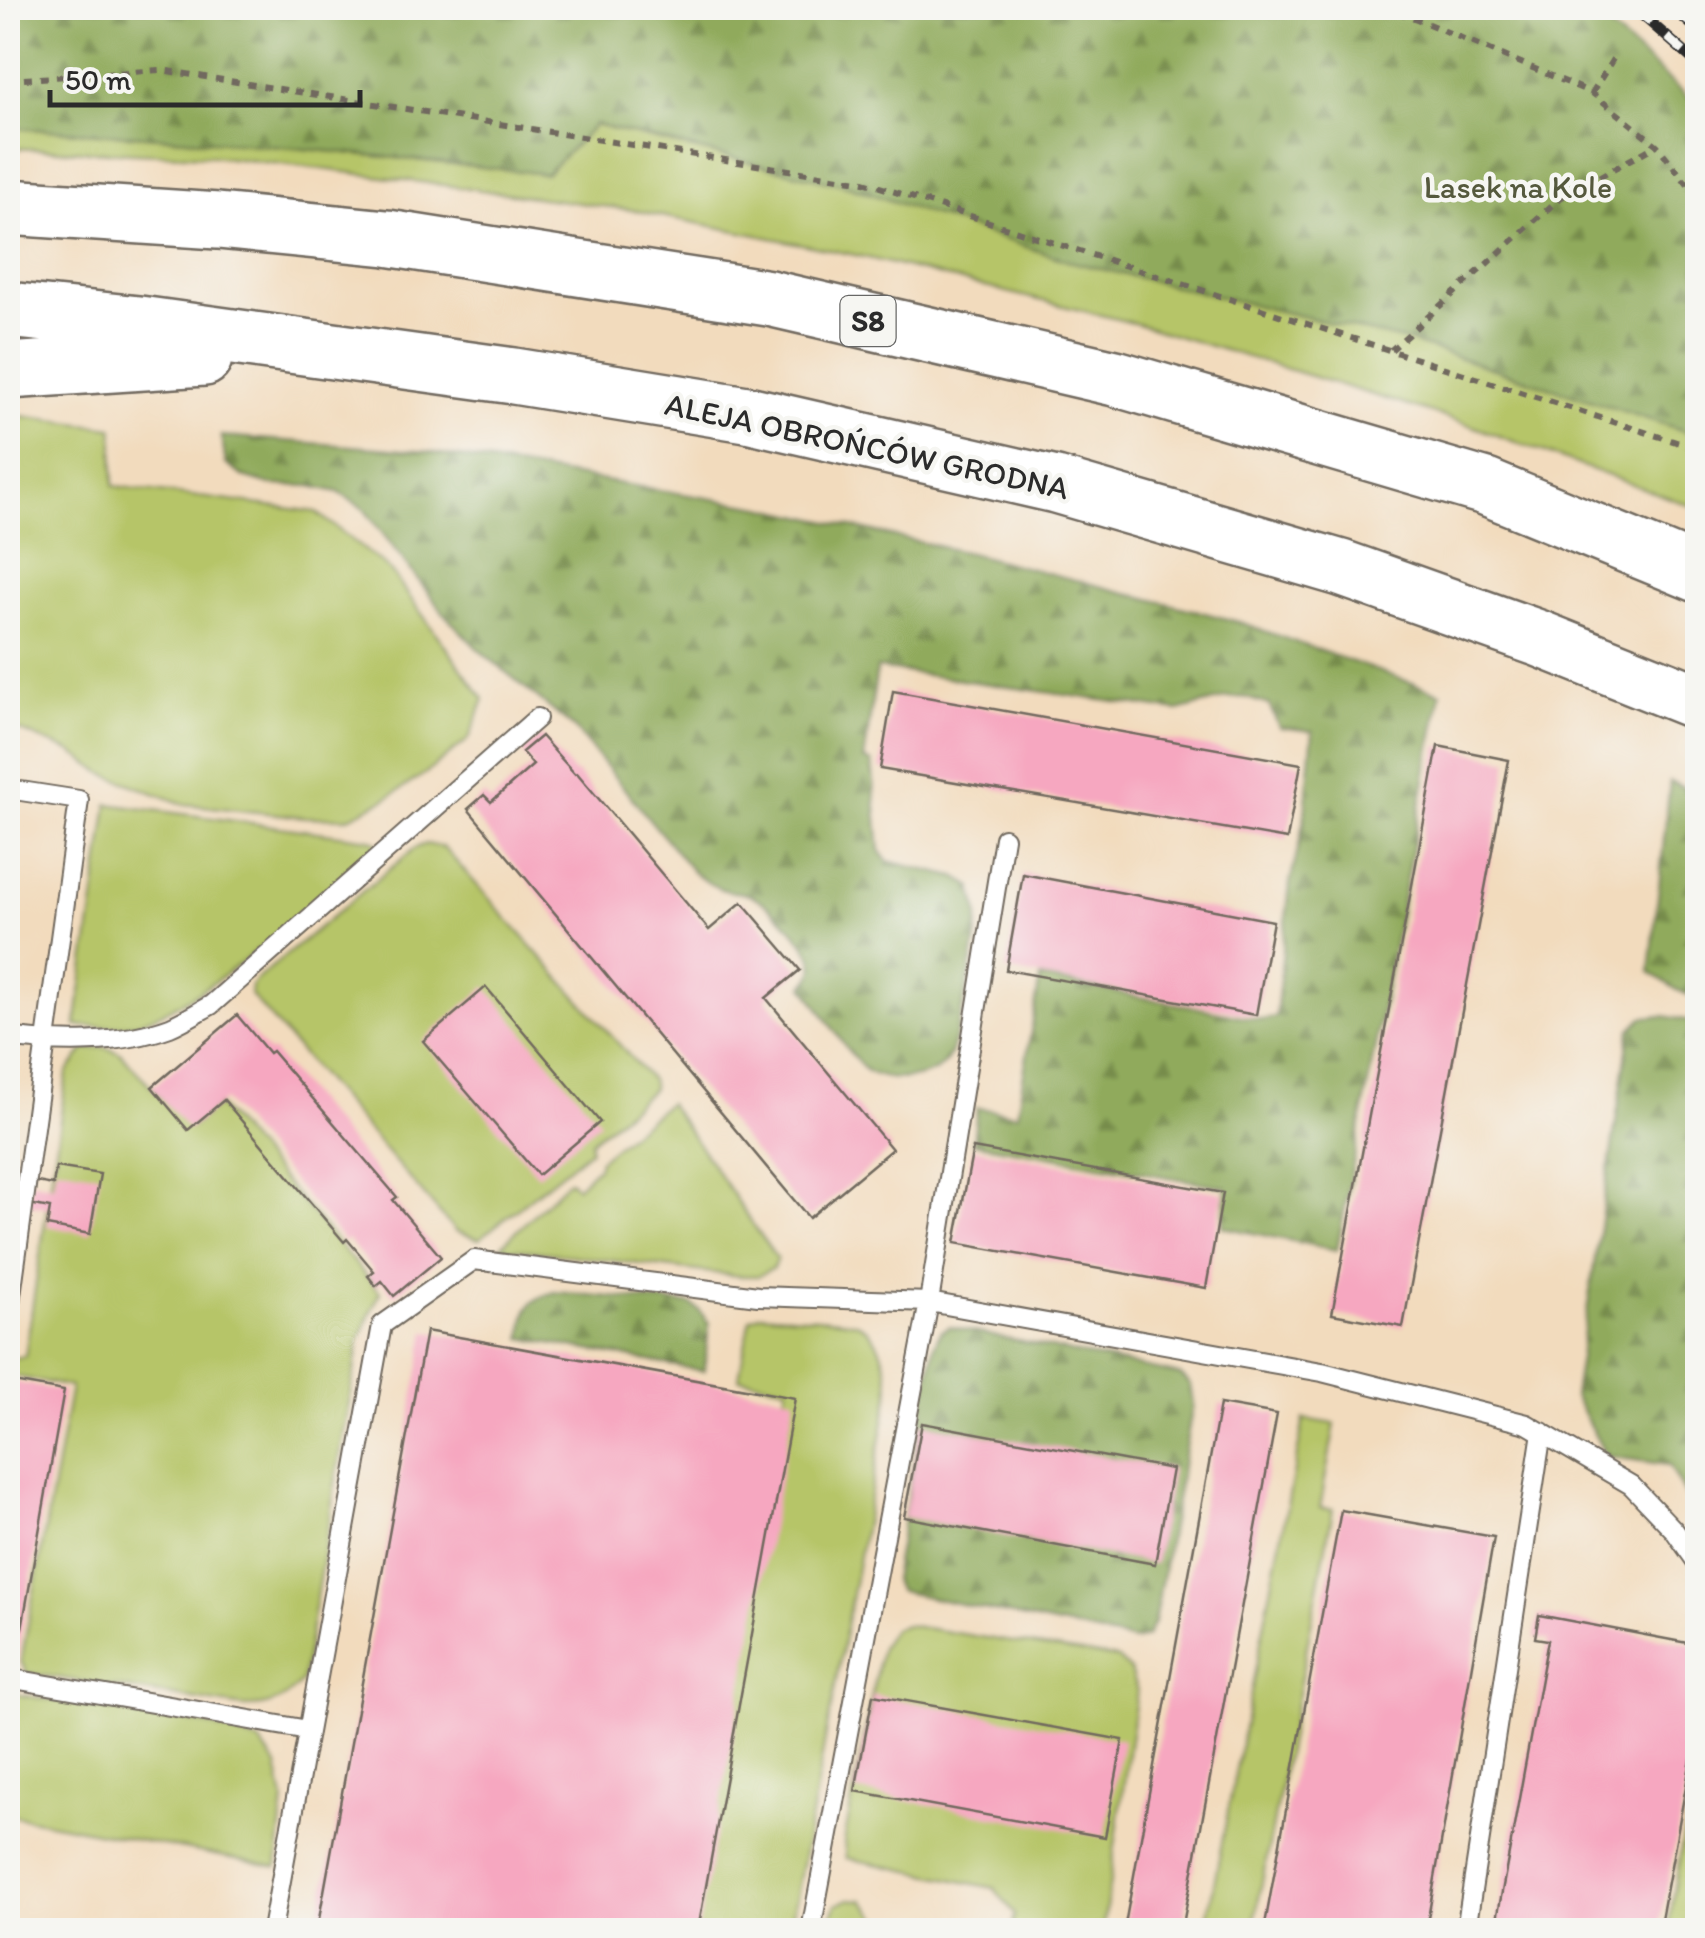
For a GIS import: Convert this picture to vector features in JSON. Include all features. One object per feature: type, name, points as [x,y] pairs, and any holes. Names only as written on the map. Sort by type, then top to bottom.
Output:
[{"type":"highway","name":"S8","points":[[8,207],[386,238],[769,298],[1115,378],[1486,487],[1698,574]]},
{"type":"highway","name":"ALEJA OBROŃCÓW GRODNA","points":[[8,310],[139,324],[514,376],[747,414],[1056,485],[1342,568],[1538,638],[1698,702]]},
{"type":"highway","points":[[8,372],[330,352]]},
{"type":"lane","points":[[8,1037],[46,1042],[122,1037],[168,1027],[211,1005],[538,718]]},
{"type":"lane","points":[[8,789],[79,800],[8,1317]]},
{"type":"lane","points":[[811,1930],[929,1302],[1004,838]]},
{"type":"lane","points":[[272,1930],[382,1325],[474,1260],[758,1296],[929,1302],[1322,1372],[1527,1424],[1631,1485],[1674,1530],[1698,1564]]},
{"type":"lane","points":[[1466,1930],[1542,1432]]},
{"type":"lane","points":[[8,1678],[308,1730]]},
{"type":"path","points":[[1366,8],[1407,15],[1592,93],[1658,144],[1698,198]]},
{"type":"path","points":[[1592,93],[1616,54]]},
{"type":"path","points":[[8,80],[161,70],[864,182],[1698,448]]},
{"type":"path","points":[[1390,351],[1560,198],[1658,144]]},
{"type":"green space","name":"Lasek na Kole","points":[[8,8],[1588,8],[1697,105],[1697,435],[1411,342],[1068,261],[848,186],[595,125],[546,174],[277,146],[8,128]]},
{"type":"green space","points":[[594,125],[848,186],[1068,261],[1411,342],[1697,435],[1697,508],[1458,421],[1314,377],[1137,324],[860,256],[632,210],[307,167],[211,156],[8,148],[8,128],[277,146],[546,174]]},
{"type":"green space","points":[[8,417],[113,428],[114,486],[316,512],[389,569],[484,699],[469,739],[426,773],[347,818],[305,817],[183,804],[104,774],[70,751],[8,726]]},
{"type":"green space","points":[[221,436],[429,452],[762,507],[973,554],[1236,621],[1441,693],[1337,1250],[1223,1227],[1226,1187],[973,1143],[977,1108],[1017,1114],[1040,978],[1262,1020],[1276,1017],[1290,883],[1304,823],[1313,731],[1279,727],[1269,705],[1244,697],[1178,711],[877,668],[864,760],[872,763],[880,850],[887,861],[955,877],[972,887],[978,917],[966,990],[947,1060],[921,1076],[877,1076],[854,1057],[804,986],[813,973],[813,963],[792,929],[751,895],[718,888],[693,872],[575,729],[478,649],[445,615],[364,509],[338,492],[311,486],[270,485],[244,477],[226,464]]},
{"type":"green space","points":[[1670,782],[1697,793],[1697,999],[1650,972]]},
{"type":"green space","points":[[108,804],[370,839],[379,844],[238,966],[176,1006],[137,1023],[76,1026]]},
{"type":"green space","points":[[426,844],[443,847],[651,1080],[653,1089],[591,1141],[590,1150],[479,1239],[455,1231],[250,994],[256,980],[415,848]]},
{"type":"green space","points":[[1643,1017],[1697,1022],[1697,1515],[1669,1465],[1606,1456],[1574,1396],[1630,1030]]},
{"type":"green space","points":[[104,1047],[120,1053],[190,1128],[218,1105],[380,1292],[360,1337],[302,1681],[283,1698],[261,1706],[243,1707],[27,1673],[21,1662],[71,1387],[8,1375],[8,1359],[25,1356],[67,1073],[84,1050]]},
{"type":"green space","points":[[668,1103],[777,1259],[773,1268],[758,1276],[739,1276],[500,1247],[569,1180],[576,1187],[598,1167],[600,1159]]},
{"type":"green space","points":[[555,1292],[690,1304],[709,1324],[704,1371],[522,1338],[532,1302]]},
{"type":"green space","points":[[761,1314],[851,1322],[866,1329],[878,1345],[889,1394],[790,1930],[688,1930],[787,1387],[739,1378],[750,1319]]},
{"type":"green space","points":[[950,1327],[1180,1375],[1190,1385],[1193,1404],[1154,1623],[1146,1637],[1134,1641],[899,1591],[893,1580],[934,1347],[940,1332]]},
{"type":"green space","points":[[1304,1419],[1335,1424],[1320,1508],[1333,1509],[1253,1930],[1205,1930]]},
{"type":"green space","points":[[906,1625],[1118,1659],[1130,1671],[1137,1691],[1103,1930],[1012,1930],[1015,1914],[994,1888],[846,1858],[844,1842],[881,1647],[893,1629]]},
{"type":"green space","points":[[8,1693],[209,1725],[260,1742],[277,1766],[284,1800],[277,1867],[8,1815]]},
{"type":"green space","points":[[1697,1749],[1697,1930],[1668,1930]]},
{"type":"green space","points":[[849,1899],[863,1900],[889,1930],[827,1930],[836,1905]]},
{"type":"building","points":[[893,691],[1301,764],[1287,839],[880,769]]},
{"type":"building","points":[[541,736],[709,930],[742,902],[800,970],[766,998],[892,1149],[809,1218],[468,809],[484,795],[491,802],[533,765],[522,752]]},
{"type":"building","points":[[1438,746],[1509,760],[1403,1327],[1332,1314]]},
{"type":"building","points":[[1023,874],[1273,921],[1256,1015],[1006,970]]},
{"type":"building","points":[[486,987],[600,1122],[538,1175],[423,1041]]},
{"type":"building","points":[[237,1015],[397,1197],[393,1200],[441,1257],[394,1296],[382,1281],[376,1286],[368,1276],[374,1271],[347,1239],[344,1242],[224,1100],[188,1130],[152,1087]]},
{"type":"building","points":[[973,1148],[1223,1193],[1206,1288],[955,1243]]},
{"type":"building","points":[[56,1167],[100,1174],[90,1234],[47,1226],[50,1208],[29,1204],[32,1181],[53,1185]]},
{"type":"building","points":[[426,1331],[795,1398],[698,1930],[317,1930]]},
{"type":"building","points":[[8,1381],[64,1391],[16,1662],[8,1661]]},
{"type":"building","points":[[1220,1404],[1277,1414],[1182,1930],[1124,1930]]},
{"type":"building","points":[[922,1423],[1172,1469],[1155,1564],[904,1517]]},
{"type":"building","points":[[1341,1510],[1494,1537],[1426,1930],[1264,1930]]},
{"type":"building","points":[[1539,1615],[1698,1645],[1698,1722],[1659,1930],[1495,1930],[1548,1640],[1535,1638]]},
{"type":"building","points":[[873,1695],[1123,1740],[1105,1837],[855,1791]]},
{"type":"railway","points":[[1634,8],[1698,64]]},
{"type":"railway","points":[[1672,8],[1698,30]]}]
